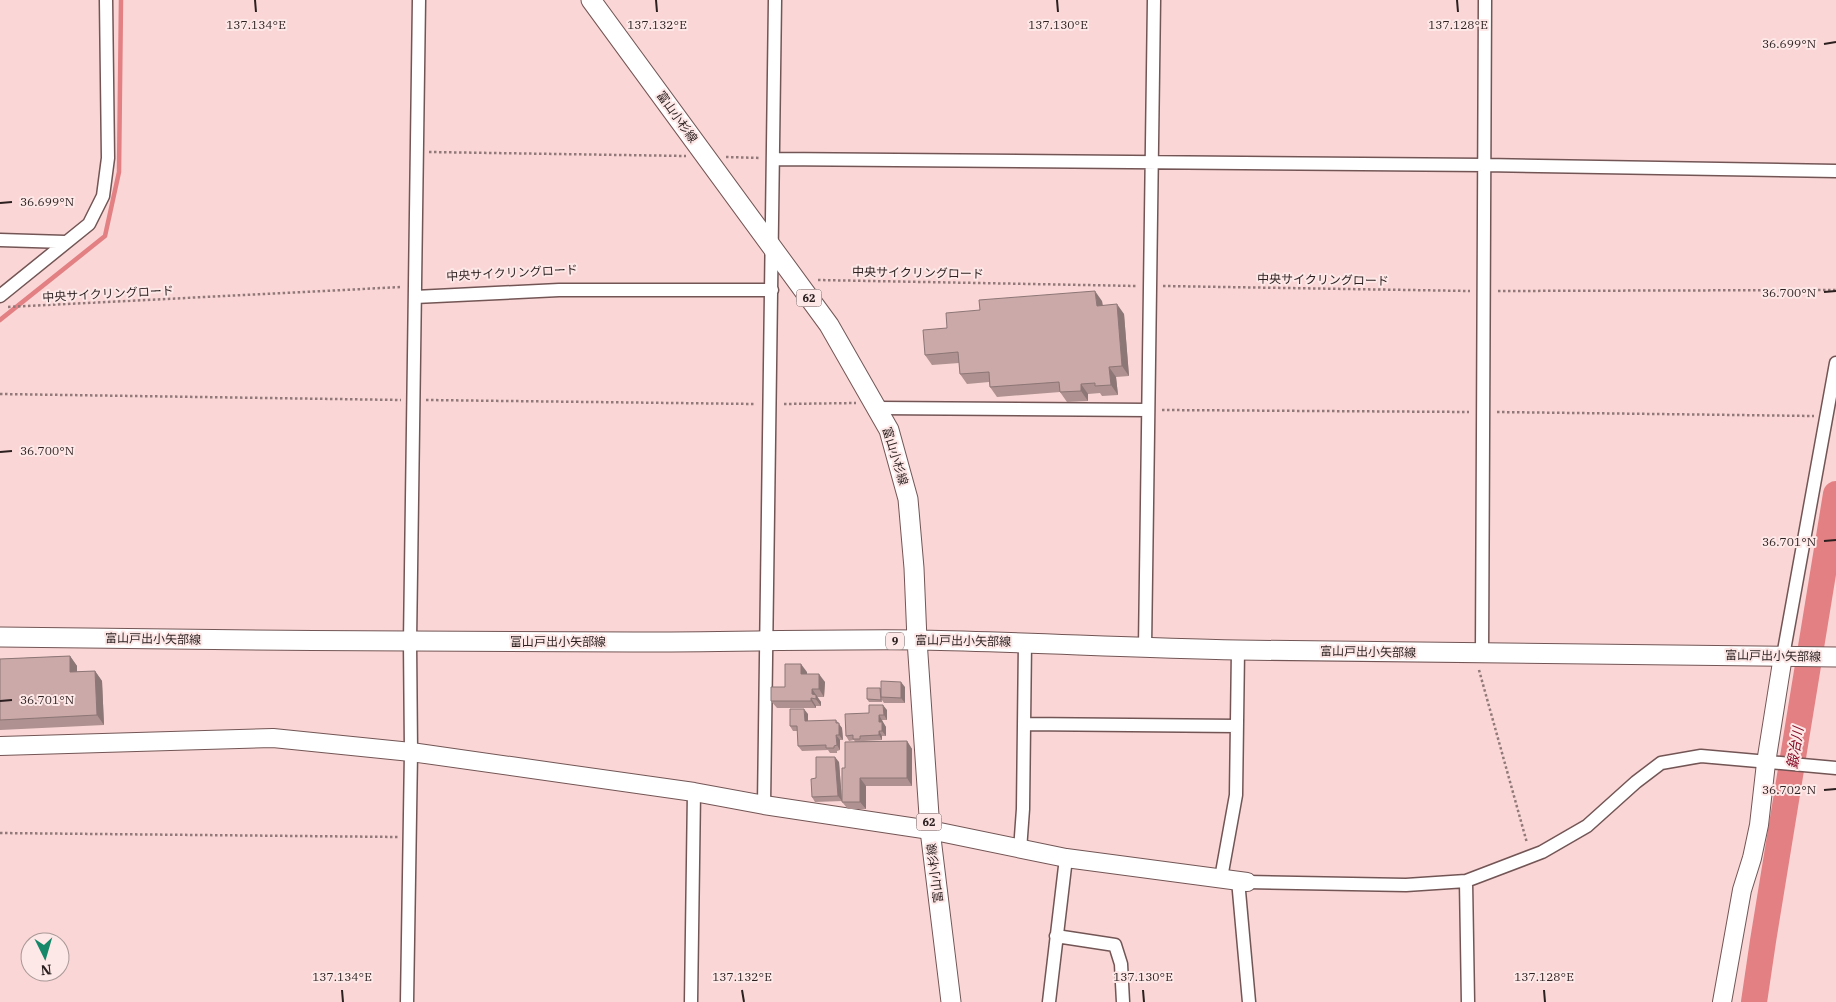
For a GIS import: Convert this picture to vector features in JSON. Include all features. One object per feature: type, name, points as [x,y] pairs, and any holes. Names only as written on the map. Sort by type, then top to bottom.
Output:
[{"type":"main road","name":"富山小杉線","points":[[591,0],[829,326],[890,430],[908,500],[930,830],[950,1002]]},
{"type":"main road","name":"富山戸出小矢部線","points":[[0,637],[410,642],[917,640],[1238,650],[1479,654],[1833,656]]},
{"type":"street","points":[[0,296],[89,224],[103,196],[108,158],[106,0]]},
{"type":"street","points":[[407,1002],[419,0]]},
{"type":"street","points":[[764,805],[776,0]]},
{"type":"street","points":[[1145,648],[1154,0]]},
{"type":"street","points":[[1479,654],[1486,0]]},
{"type":"street","points":[[774,159],[1485,165],[1836,171]]},
{"type":"street","points":[[0,240],[65,242]]},
{"type":"street","points":[[415,292],[772,290]]},
{"type":"street","points":[[1722,1002],[1742,890],[1752,858],[1759,825],[1836,363]]},
{"type":"street","points":[[876,406],[1148,410]]},
{"type":"street","points":[[1020,850],[1023,809],[1025,642]]},
{"type":"street","points":[[1238,650],[1235,880],[1250,1002]]},
{"type":"street","points":[[1024,724],[1237,726]]},
{"type":"street","points":[[0,746],[273,738],[411,752],[694,792],[764,805],[930,830],[1066,858],[1235,880],[1406,885],[1466,881],[1542,852],[1587,826],[1661,762],[1701,756],[1836,768]]},
{"type":"street","points":[[691,1002],[694,792]]},
{"type":"street","points":[[1048,1002],[1066,858]]},
{"type":"street","points":[[1466,881],[1468,1002]]},
{"type":"street","points":[[1056,936],[1115,945],[1120,964],[1123,1002]]},
{"type":"path","points":[[417,152],[706,156],[774,159]]},
{"type":"path","name":"中央サイクリングロード","points":[[796,280],[1484,291],[1836,290]]},
{"type":"path","name":"中央サイクリングロード","points":[[0,308],[415,292]]},
{"type":"path","points":[[0,394],[876,406]]},
{"type":"path","points":[[1479,654],[1530,856]]},
{"type":"path","points":[[0,833],[409,837]]},
{"type":"building","points":[[1095,291],[1097,306],[1117,304],[1122,366],[1109,367],[1111,385],[1095,386],[1095,383],[1081,384],[1081,391],[1060,392],[1059,382],[990,387],[989,372],[960,374],[958,352],[925,355],[923,330],[947,328],[946,313],[980,310],[979,300]]},
{"type":"building","points":[[70,656],[70,672],[95,671],[97,715],[0,720],[0,659]]},
{"type":"building","points":[[785,664],[801,664],[801,674],[819,674],[819,689],[812,689],[812,694],[816,695],[816,699],[811,698],[811,701],[771,701],[771,687],[785,687]]},
{"type":"building","points":[[881,681],[901,682],[901,698],[881,697]]},
{"type":"building","points":[[867,688],[880,688],[881,700],[867,699]]},
{"type":"building","points":[[869,705],[883,705],[884,715],[879,715],[879,722],[882,722],[882,731],[879,731],[879,735],[860,736],[860,739],[853,739],[853,735],[846,736],[845,714],[869,713]]},
{"type":"building","points":[[790,709],[804,709],[805,721],[836,720],[836,723],[839,723],[839,735],[836,735],[837,745],[834,748],[826,748],[826,745],[798,746],[797,726],[790,726]]},
{"type":"building","points":[[907,741],[907,778],[860,778],[860,802],[842,802],[842,768],[845,768],[845,742]]},
{"type":"building","points":[[816,757],[835,757],[838,796],[812,797],[811,779],[816,778]]},
{"type":"waterway","points":[[0,320],[105,236],[119,172],[121,0]]},
{"type":"waterway","name":"鍛冶川","points":[[1754,1002],[1836,494]]}]
